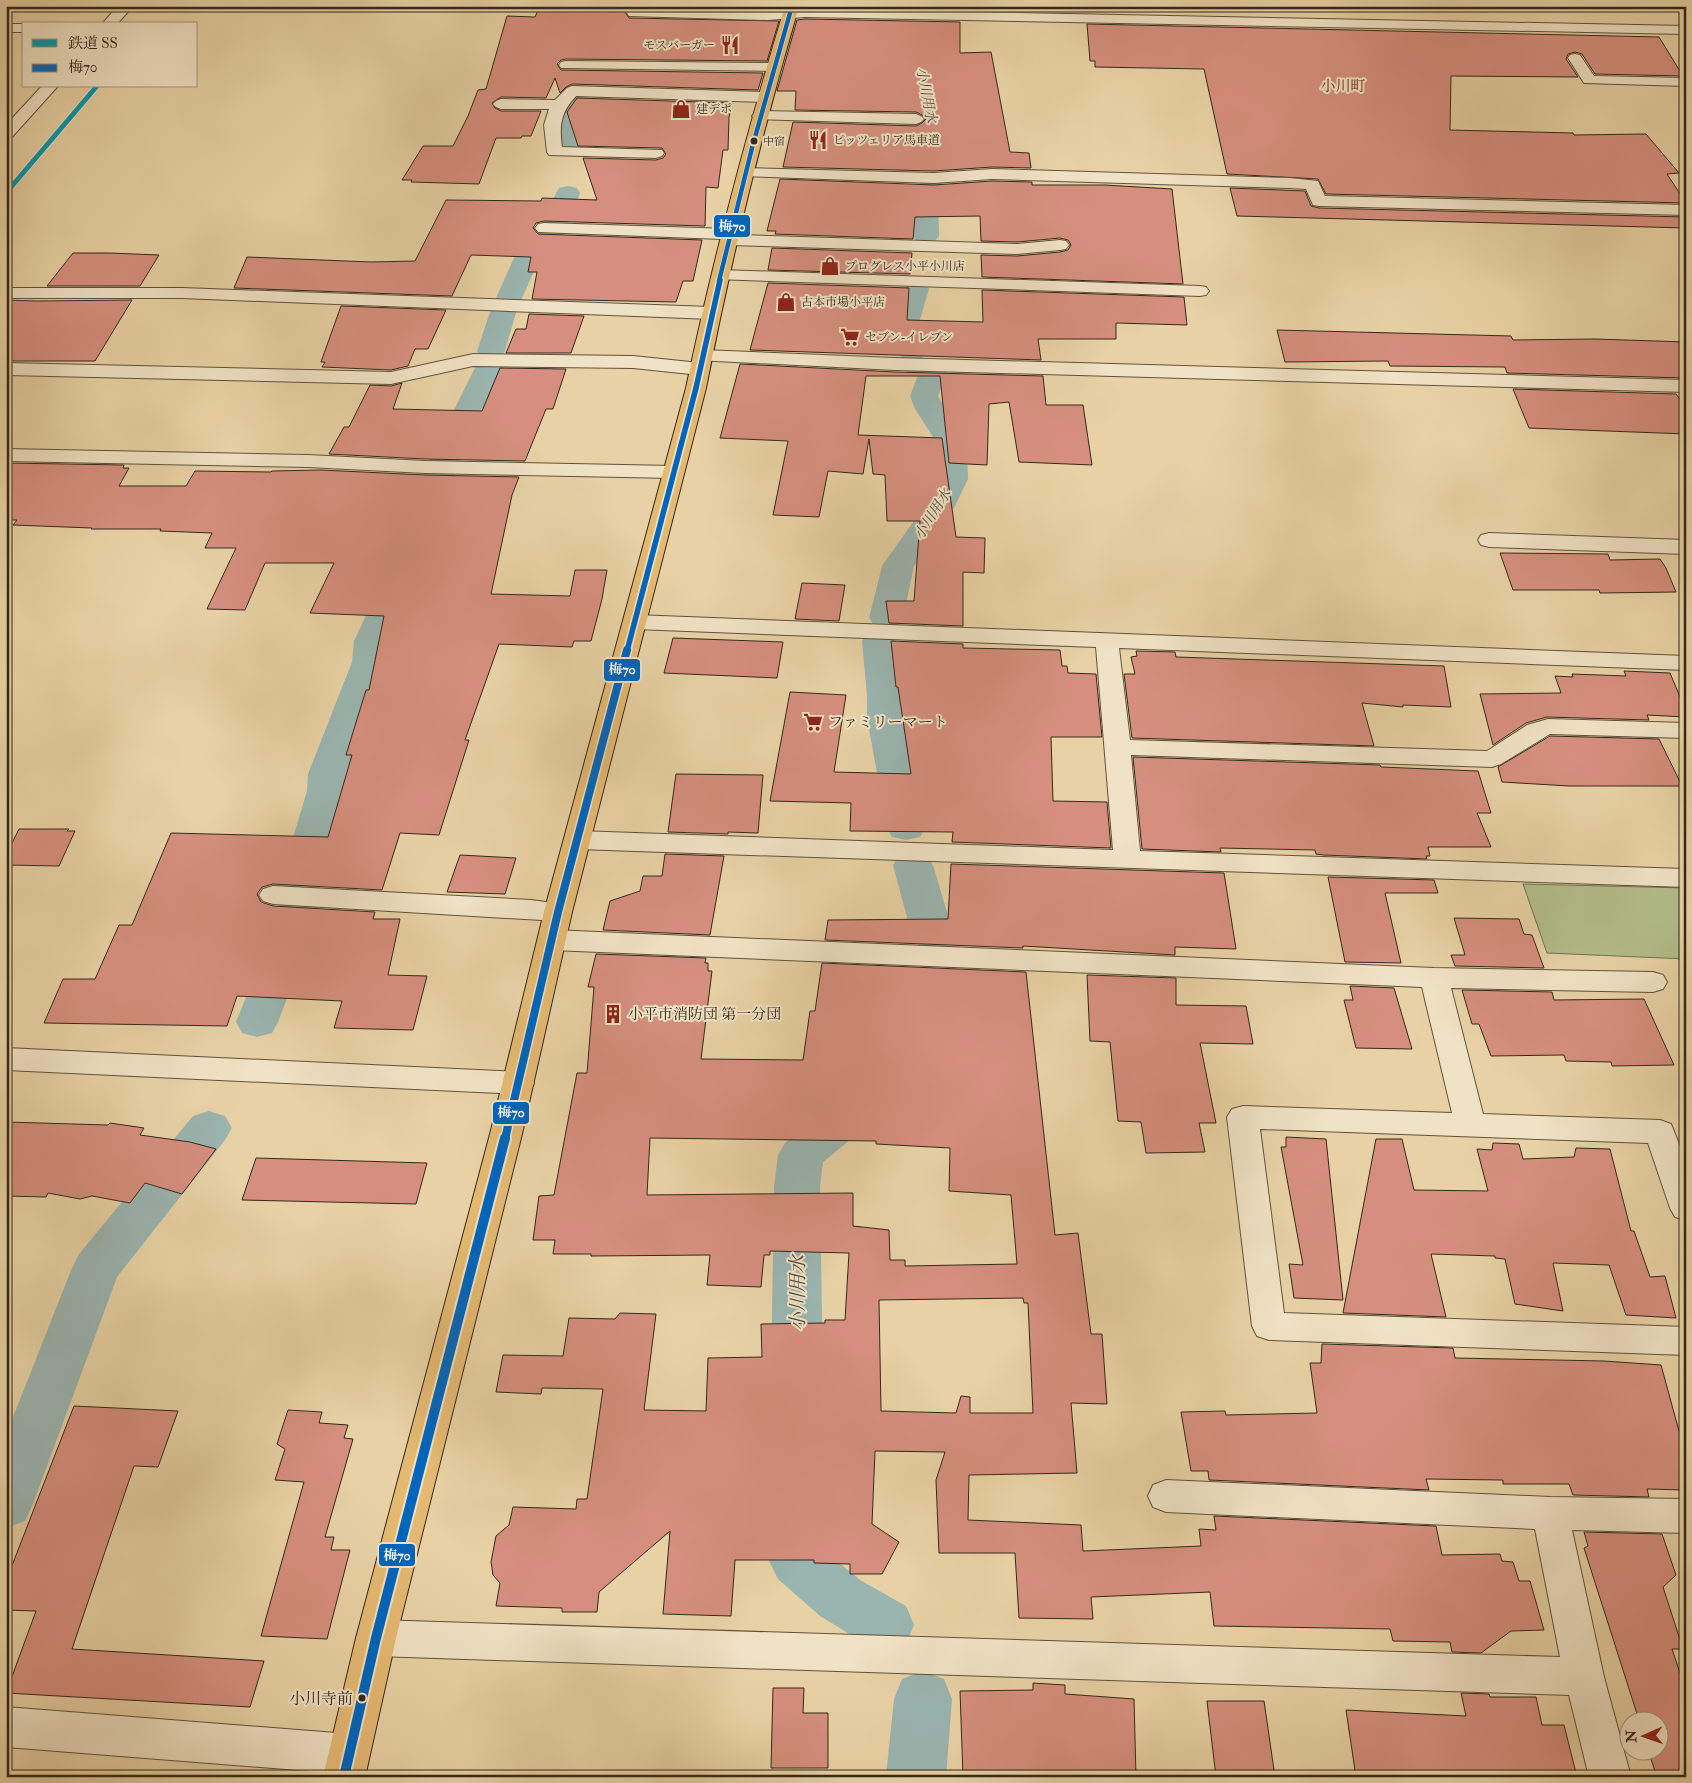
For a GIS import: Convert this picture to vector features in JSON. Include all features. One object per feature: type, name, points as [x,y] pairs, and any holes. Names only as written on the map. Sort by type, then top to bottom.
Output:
[{"type":"main road","points":[[347,1765],[376,1638],[519,1083],[558,912],[674,472],[701,363],[711,312],[763,106],[791,10]]},
{"type":"street","points":[[111,22],[126,6]]},
{"type":"street","points":[[363,6],[407,6]]},
{"type":"street","points":[[641,13],[768,16],[791,10],[1686,30]]},
{"type":"street","points":[[1575,58],[1589,80],[1686,82]]},
{"type":"street","points":[[566,65],[774,67]]},
{"type":"street","points":[[7,134],[49,88]]},
{"type":"street","points":[[656,153],[555,152],[551,124],[558,106],[572,91],[916,119]]},
{"type":"street","points":[[501,104],[558,106]]},
{"type":"street","points":[[746,173],[934,178],[992,174],[1290,182],[1312,185],[1319,201],[1686,210]]},
{"type":"street","points":[[544,228],[1017,249],[1060,245]]},
{"type":"street","points":[[721,276],[1200,291]]},
{"type":"street","points":[[6,293],[182,292],[711,312]]},
{"type":"street","points":[[6,369],[391,378],[473,360],[895,364],[1686,386]]},
{"type":"street","points":[[6,456],[308,461],[425,467],[674,472]]},
{"type":"street","points":[[1489,540],[1686,547]]},
{"type":"street","points":[[635,622],[1106,642],[1686,663]]},
{"type":"street","points":[[1106,642],[1118,747],[1127,859]]},
{"type":"street","points":[[1118,747],[1492,758],[1536,730],[1548,726],[1686,731]]},
{"type":"street","points":[[578,840],[1686,878]]},
{"type":"street","points":[[273,895],[558,912]]},
{"type":"street","points":[[552,940],[1434,978],[1653,982]]},
{"type":"street","points":[[1434,978],[1470,1124]]},
{"type":"street","points":[[6,1059],[519,1083]]},
{"type":"street","points":[[1686,1208],[1660,1132],[1243,1117],[1269,1326],[1686,1341]]},
{"type":"street","points":[[1166,1496],[1550,1513],[1686,1516]]},
{"type":"street","points":[[1550,1513],[1584,1677],[1610,1777]]},
{"type":"street","points":[[376,1638],[1584,1677]]},
{"type":"street","points":[[6,1727],[347,1765]]},
{"type":"green space","points":[[1523,884],[1686,888],[1686,959],[1547,953]]},
{"type":"building","points":[[540,6],[783,6],[782,9],[768,10],[634,7],[629,8],[625,12],[629,18],[779,21],[767,61],[566,59],[561,60],[557,64],[561,70],[763,73],[758,90],[572,84],[560,93],[555,78],[546,98],[501,97],[492,103],[495,108],[501,111],[541,111],[531,136],[496,138],[479,184],[411,182],[412,180],[402,180],[423,146],[453,146],[478,90],[486,89],[507,16],[535,17]]},
{"type":"building","points":[[960,6],[960,10],[801,7]]},
{"type":"building","points":[[797,20],[960,22],[960,53],[991,52],[1010,152],[1029,153],[1031,168],[992,167],[934,171],[783,167],[793,122],[916,126],[926,119],[916,112],[795,110],[796,91],[777,91]]},
{"type":"building","points":[[1087,24],[1659,37],[1683,76],[1595,74],[1582,54],[1575,52],[1568,54],[1566,59],[1578,77],[1451,76],[1450,130],[1573,133],[1574,135],[1646,134],[1679,173],[1667,174],[1686,203],[1326,194],[1318,179],[1227,174],[1204,69],[1095,67],[1095,61],[1090,61]]},
{"type":"building","points":[[577,98],[733,103],[729,117],[728,150],[723,150],[718,188],[706,187],[705,226],[544,221],[536,223],[533,228],[538,234],[702,240],[693,281],[683,281],[676,302],[532,299],[537,272],[528,272],[531,257],[471,255],[452,296],[234,288],[247,257],[371,262],[415,261],[446,200],[541,201],[542,198],[597,200],[583,158],[656,160],[663,158],[666,154],[662,148],[578,146],[567,112]]},
{"type":"building","points":[[780,179],[934,185],[992,181],[1032,182],[1032,185],[1105,185],[1172,189],[1183,284],[982,277],[981,255],[1017,256],[1060,252],[1068,250],[1071,245],[1068,240],[1060,238],[1017,242],[981,241],[980,216],[915,217],[913,239],[775,234],[776,231],[767,231]]},
{"type":"building","points":[[1230,188],[1305,191],[1311,206],[1319,208],[1686,217],[1686,228],[1237,216]]},
{"type":"building","points":[[772,248],[912,253],[910,274],[768,270]]},
{"type":"building","points":[[73,253],[159,255],[140,286],[47,286]]},
{"type":"building","points":[[768,283],[909,288],[907,320],[983,322],[982,290],[1184,297],[1187,325],[1116,323],[1116,339],[1038,339],[1041,360],[750,350]]},
{"type":"building","points":[[6,300],[132,300],[95,361],[6,361]]},
{"type":"building","points":[[341,306],[446,310],[428,349],[415,349],[408,366],[391,370],[322,367],[325,362],[321,362]]},
{"type":"building","points":[[529,314],[584,316],[571,353],[506,353],[516,329],[526,329]]},
{"type":"building","points":[[1277,330],[1511,336],[1513,340],[1595,339],[1686,342],[1686,378],[1507,373],[1505,367],[1390,366],[1388,361],[1285,362]]},
{"type":"building","points":[[740,364],[895,372],[1043,376],[1046,405],[1083,405],[1092,465],[1019,462],[1009,402],[989,404],[987,465],[949,463],[940,376],[866,376],[858,435],[942,438],[956,537],[985,538],[984,573],[963,572],[963,626],[889,623],[886,601],[914,601],[920,521],[887,521],[885,475],[873,474],[869,439],[863,474],[828,471],[819,517],[773,515],[788,441],[720,438]]},
{"type":"building","points":[[500,368],[566,369],[553,409],[546,409],[525,461],[425,459],[329,454],[344,427],[349,427],[370,385],[391,386],[402,383],[393,409],[482,411]]},
{"type":"building","points":[[1513,389],[1676,394],[1686,407],[1686,434],[1529,428]]},
{"type":"building","points":[[6,463],[124,465],[123,468],[129,468],[119,486],[186,486],[195,471],[271,472],[321,470],[519,477],[512,495],[491,594],[570,596],[575,570],[607,570],[591,641],[574,641],[572,647],[499,644],[465,740],[469,740],[439,835],[400,833],[382,890],[273,884],[262,887],[257,894],[261,902],[273,906],[375,912],[373,919],[400,919],[388,975],[427,976],[413,1030],[334,1028],[342,1001],[237,996],[227,1026],[44,1023],[63,979],[95,979],[119,925],[132,925],[171,833],[328,837],[352,755],[346,755],[366,690],[369,690],[384,616],[310,613],[334,563],[265,563],[245,610],[207,609],[236,548],[205,548],[212,533],[160,531],[161,529],[91,529],[13,525],[17,520],[6,520]]},
{"type":"building","points":[[1500,553],[1608,554],[1610,560],[1660,559],[1676,592],[1600,593],[1599,590],[1513,590]]},
{"type":"building","points":[[802,583],[845,585],[839,621],[795,619]]},
{"type":"building","points":[[673,638],[783,642],[777,678],[664,673]]},
{"type":"building","points":[[891,641],[963,644],[963,648],[1060,650],[1062,666],[1067,666],[1068,673],[1096,674],[1102,737],[1051,737],[1053,801],[1107,802],[1111,848],[952,842],[953,832],[850,831],[851,803],[770,801],[790,692],[846,695],[834,772],[911,774],[898,687],[896,687]]},
{"type":"building","points":[[1136,651],[1175,652],[1176,657],[1444,666],[1451,707],[1403,705],[1403,707],[1362,703],[1374,746],[1132,738],[1124,674],[1135,674],[1131,657],[1137,656]]},
{"type":"building","points":[[1624,671],[1670,673],[1686,711],[1686,717],[1647,715],[1649,720],[1547,717],[1526,723],[1493,745],[1480,694],[1561,693],[1555,676],[1573,677],[1572,674],[1626,676]]},
{"type":"building","points":[[1550,736],[1659,739],[1682,786],[1569,786],[1502,782],[1498,767]]},
{"type":"building","points":[[1133,757],[1380,765],[1381,767],[1478,771],[1491,813],[1477,813],[1491,847],[1428,847],[1430,856],[1426,856],[1427,859],[1324,855],[1316,854],[1315,850],[1220,848],[1221,852],[1142,849]]},
{"type":"building","points":[[676,774],[763,775],[758,833],[668,832]]},
{"type":"building","points":[[19,829],[69,829],[67,831],[75,831],[59,866],[6,865],[6,855]]},
{"type":"building","points":[[665,854],[724,856],[710,935],[603,930],[610,901],[640,891],[643,876],[662,876]]},
{"type":"building","points":[[460,855],[516,858],[505,894],[447,892]]},
{"type":"building","points":[[951,864],[1224,873],[1236,949],[1175,947],[1175,955],[1023,946],[1023,948],[825,940],[828,920],[948,919]]},
{"type":"building","points":[[1328,877],[1434,880],[1438,893],[1385,893],[1401,963],[1345,962]]},
{"type":"building","points":[[1454,918],[1519,919],[1524,934],[1532,935],[1544,968],[1455,966],[1451,955],[1465,955]]},
{"type":"building","points":[[596,954],[706,958],[705,963],[708,963],[708,971],[712,971],[701,1059],[803,1060],[810,1011],[815,1011],[822,963],[1026,972],[1055,1235],[1078,1233],[1091,1334],[1102,1334],[1107,1404],[1071,1403],[1077,1473],[969,1475],[968,1520],[1081,1525],[1083,1551],[1201,1546],[1199,1529],[1216,1530],[1214,1516],[1436,1526],[1442,1555],[1500,1554],[1502,1561],[1513,1562],[1519,1581],[1530,1581],[1544,1630],[1511,1631],[1481,1653],[1452,1652],[1450,1642],[1393,1641],[1390,1629],[1214,1626],[1210,1592],[1091,1597],[1093,1619],[1019,1618],[1015,1553],[939,1553],[936,1480],[945,1452],[875,1451],[872,1524],[899,1542],[882,1574],[850,1574],[850,1564],[814,1563],[814,1560],[735,1560],[731,1616],[663,1614],[670,1531],[599,1592],[597,1612],[562,1612],[562,1608],[496,1606],[500,1583],[493,1575],[491,1562],[496,1536],[509,1525],[513,1507],[576,1509],[577,1499],[587,1499],[603,1389],[542,1388],[541,1394],[496,1392],[503,1355],[563,1356],[569,1318],[615,1319],[620,1313],[656,1314],[644,1410],[706,1411],[708,1358],[762,1357],[761,1324],[825,1323],[825,1320],[845,1320],[849,1253],[770,1251],[770,1255],[764,1255],[761,1287],[707,1285],[710,1255],[591,1256],[591,1254],[553,1254],[555,1240],[533,1240],[539,1196],[554,1195],[577,1073],[587,1073],[594,987],[588,987]],"holes":[[[650,1138],[876,1141],[876,1144],[950,1148],[949,1191],[1011,1195],[1017,1264],[905,1266],[905,1260],[890,1260],[889,1230],[853,1226],[853,1193],[647,1195]],[[1023,1298],[1024,1303],[1028,1303],[1033,1413],[970,1413],[970,1397],[961,1396],[956,1413],[881,1411],[879,1300]]]},
{"type":"building","points":[[1087,975],[1176,978],[1176,1005],[1246,1006],[1253,1044],[1200,1043],[1216,1123],[1199,1123],[1205,1152],[1146,1153],[1141,1122],[1118,1121],[1110,1042],[1090,1041]]},
{"type":"building","points":[[1350,986],[1394,988],[1412,1049],[1356,1048],[1344,1000],[1353,1000]]},
{"type":"building","points":[[1462,990],[1552,992],[1554,1000],[1644,999],[1674,1065],[1612,1066],[1611,1062],[1566,1061],[1564,1055],[1491,1056],[1479,1024],[1472,1024]]},
{"type":"building","points":[[6,1122],[108,1125],[110,1123],[144,1128],[140,1135],[190,1142],[216,1149],[182,1194],[145,1183],[130,1203],[92,1196],[80,1199],[48,1193],[46,1197],[6,1196]]},
{"type":"building","points":[[1286,1137],[1326,1139],[1343,1300],[1294,1298],[1289,1264],[1303,1265],[1281,1147],[1286,1147]]},
{"type":"building","points":[[1376,1139],[1402,1139],[1414,1190],[1488,1191],[1477,1149],[1492,1150],[1493,1143],[1519,1144],[1523,1159],[1574,1157],[1576,1148],[1610,1149],[1631,1231],[1634,1231],[1650,1277],[1665,1276],[1676,1318],[1626,1315],[1609,1265],[1553,1263],[1563,1311],[1515,1304],[1505,1259],[1495,1258],[1495,1256],[1431,1254],[1446,1317],[1343,1313]]},
{"type":"building","points":[[256,1158],[427,1163],[416,1204],[242,1200]]},
{"type":"building","points":[[1322,1344],[1453,1348],[1455,1358],[1604,1361],[1661,1365],[1679,1431],[1686,1431],[1686,1490],[1647,1489],[1649,1497],[1573,1495],[1569,1484],[1503,1484],[1503,1480],[1426,1479],[1429,1490],[1209,1480],[1208,1471],[1191,1471],[1181,1412],[1225,1411],[1226,1415],[1317,1413],[1310,1363],[1321,1363]]},
{"type":"building","points":[[74,1406],[178,1411],[158,1467],[134,1466],[72,1649],[264,1661],[250,1707],[6,1693],[36,1611],[6,1610],[6,1581]]},
{"type":"building","points":[[288,1410],[322,1412],[319,1423],[348,1425],[344,1438],[353,1439],[325,1537],[334,1537],[331,1550],[350,1550],[327,1639],[261,1636],[304,1482],[275,1480],[285,1449],[277,1444]]},
{"type":"building","points":[[1584,1532],[1662,1534],[1676,1575],[1663,1587],[1683,1649],[1672,1649],[1686,1691],[1686,1774],[1656,1774],[1651,1760],[1670,1760],[1670,1710],[1636,1710],[1584,1548],[1588,1546]]},
{"type":"building","points":[[1033,1683],[1065,1685],[1065,1694],[1134,1699],[1136,1777],[963,1777],[960,1691],[1033,1690]]},
{"type":"building","points":[[773,1688],[804,1688],[803,1713],[828,1713],[828,1768],[771,1768]]},
{"type":"building","points":[[1461,1693],[1489,1694],[1490,1697],[1536,1697],[1542,1725],[1564,1725],[1577,1777],[1356,1777],[1346,1710],[1466,1716]]},
{"type":"building","points":[[1207,1701],[1264,1701],[1275,1777],[1216,1777]]},
{"type":"waterway","points":[[569,146],[565,124],[567,113],[569,107],[580,95]]},
{"type":"waterway","name":"小川用水","points":[[926,236],[926,195],[930,184]]},
{"type":"waterway","points":[[491,351],[504,309],[527,258],[543,250],[557,222],[568,193]]},
{"type":"waterway","name":"小川用水","points":[[912,352],[906,320],[916,289]]},
{"type":"waterway","points":[[257,1022],[298,918],[300,881],[326,791],[327,774],[369,662],[371,641],[419,537],[446,456],[490,366]]},
{"type":"waterway","name":"小川用水","points":[[886,618],[898,566],[938,508],[953,479],[952,443],[924,396],[934,370],[918,367]]},
{"type":"waterway","name":"小川用水","points":[[879,641],[885,696],[885,718],[906,828]]},
{"type":"waterway","name":"小川用水","points":[[913,865],[933,936]]},
{"type":"waterway","name":"小川用水","points":[[797,1379],[797,1187],[801,1155],[861,1106]]},
{"type":"waterway","points":[[6,1504],[96,1268],[209,1128]]},
{"type":"waterway","name":"小川用水","points":[[797,1505],[797,1561],[840,1598],[886,1625]]},
{"type":"waterway","name":"小川用水","points":[[916,1777],[923,1699]]},
{"type":"rail line","name":"SS","points":[[6,193],[95,88]]},
{"type":"transit line","name":"梅70","points":[[344,1777],[376,1638],[506,1134],[558,912],[696,388],[740,196],[792,6]]},
{"type":"place","name":"モスバーガー","points":[[730,45]]},
{"type":"place","name":"建デポ","points":[[681,109]]},
{"type":"place","name":"ピッツェリア馬車道","points":[[818,140]]},
{"type":"place","name":"中宿","points":[[754,141]]},
{"type":"place","name":"プログレス小平小川店","points":[[830,266]]},
{"type":"place","name":"古本市場小平店","points":[[786,302]]},
{"type":"place","name":"セブン-イレブン","points":[[850,337]]},
{"type":"place","name":"ファミリーマート","points":[[813,722]]},
{"type":"place","name":"小平市消防団 第一分団","points":[[613,1014]]},
{"type":"place","name":"小川寺前","points":[[362,1698]]},
{"type":"district","name":"小川町","points":[[1343,86]]}]
